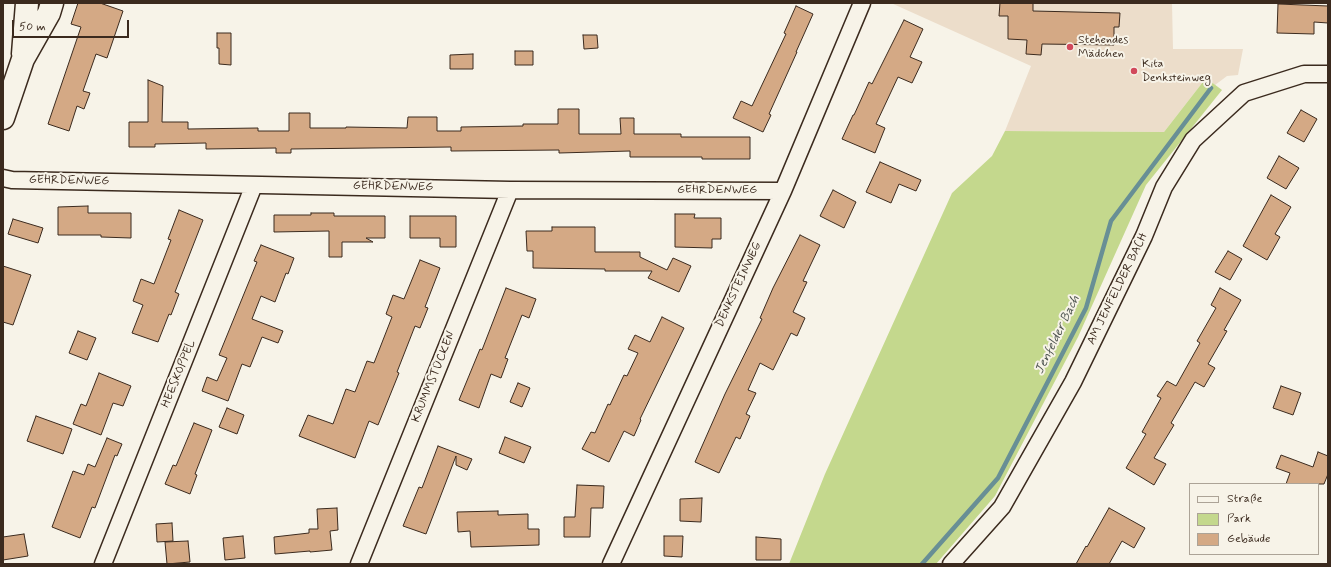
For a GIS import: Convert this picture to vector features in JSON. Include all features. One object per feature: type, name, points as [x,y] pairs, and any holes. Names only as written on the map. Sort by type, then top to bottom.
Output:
[{"type":"main road","points":[[23,59],[27,3]]},
{"type":"main road","points":[[3,118],[23,59],[49,13],[52,3]]},
{"type":"street","name":"DENKSTEINWEG","points":[[611,564],[782,191],[862,3]]},
{"type":"street","name":"AM JENFELDER BACH","points":[[951,564],[1002,507],[1073,382],[1144,236],[1164,187],[1193,140],[1244,93],[1304,74],[1328,74]]},
{"type":"street","name":"GEHRDENWEG","points":[[3,178],[12,180],[510,190],[782,191]]},
{"type":"street","name":"HEESKOPPEL","points":[[103,564],[254,185]]},
{"type":"street","name":"KRUMMSTÜCKEN","points":[[359,564],[510,190]]},
{"type":"shaded area","name":"Kita Denksteinweg","points":[[891,3],[1172,3],[1173,49],[1243,49],[1238,75],[1227,76],[1215,85],[1206,78],[1164,132],[1005,131],[1031,66]]},
{"type":"green space","points":[[1206,78],[1222,90],[1146,185],[1078,337],[995,496],[936,564],[789,564],[825,474],[952,193],[992,156],[1005,131],[1164,132]]},
{"type":"building","points":[[78,3],[100,3],[123,11],[107,58],[96,54],[83,91],[90,93],[84,109],[77,106],[69,131],[48,124],[81,27],[71,24]]},
{"type":"building","points":[[1000,3],[1033,3],[1033,11],[1120,13],[1119,27],[1114,27],[1114,45],[1042,44],[1041,55],[1026,54],[1027,40],[1008,39],[1008,16],[999,16]]},
{"type":"building","points":[[1278,4],[1328,6],[1328,23],[1314,22],[1314,34],[1277,33]]},
{"type":"building","points":[[796,6],[813,14],[769,114],[771,115],[763,132],[733,118],[741,101],[752,106],[786,34],[784,33]]},
{"type":"building","points":[[904,20],[923,29],[910,57],[922,62],[912,83],[898,77],[876,124],[885,128],[875,153],[842,139],[869,82],[872,84]]},
{"type":"building","points":[[217,33],[231,33],[231,65],[219,64]]},
{"type":"building","points":[[583,35],[597,35],[598,48],[584,49]]},
{"type":"building","points":[[515,51],[533,51],[533,65],[515,65]]},
{"type":"building","points":[[473,54],[473,69],[450,69],[450,55]]},
{"type":"building","points":[[148,80],[163,86],[162,122],[188,122],[188,129],[258,128],[258,131],[289,131],[289,113],[310,113],[310,128],[407,128],[408,117],[437,117],[437,131],[461,131],[461,127],[558,124],[558,109],[579,109],[579,134],[621,134],[620,118],[634,118],[634,134],[681,134],[681,137],[750,137],[750,159],[630,157],[630,151],[559,153],[559,150],[451,151],[451,147],[291,149],[291,153],[276,153],[276,148],[206,149],[206,143],[155,144],[155,147],[129,147],[129,122],[148,122]]},
{"type":"building","points":[[1301,110],[1317,119],[1304,142],[1287,133]]},
{"type":"building","points":[[1279,156],[1299,168],[1286,189],[1267,178]]},
{"type":"building","points":[[880,162],[921,180],[916,191],[899,184],[891,203],[866,192]]},
{"type":"building","points":[[833,190],[856,202],[844,228],[820,216]]},
{"type":"building","points":[[1271,195],[1291,207],[1275,234],[1280,237],[1267,260],[1243,246]]},
{"type":"building","points":[[88,206],[88,213],[131,213],[131,238],[101,237],[101,235],[58,235],[58,207]]},
{"type":"building","points":[[179,210],[203,220],[175,292],[179,294],[158,342],[132,333],[143,305],[133,301],[141,279],[154,284],[171,240],[168,239]]},
{"type":"building","points":[[311,213],[334,213],[334,216],[385,216],[385,238],[366,238],[373,242],[342,242],[342,257],[329,257],[329,231],[274,232],[274,215],[311,215]]},
{"type":"building","points":[[675,214],[695,214],[694,218],[721,218],[721,239],[712,239],[712,248],[675,247]]},
{"type":"building","points":[[410,216],[456,216],[456,247],[440,247],[440,238],[410,238]]},
{"type":"building","points":[[13,219],[43,228],[38,243],[8,234]]},
{"type":"building","points":[[552,227],[595,227],[595,252],[640,252],[640,257],[667,270],[673,258],[691,266],[679,292],[648,278],[652,271],[533,268],[533,251],[527,251],[526,231],[552,231]]},
{"type":"building","points":[[800,235],[820,245],[803,281],[807,282],[793,312],[805,318],[797,336],[791,333],[773,370],[760,363],[748,390],[756,393],[746,414],[750,416],[740,439],[736,437],[719,473],[695,462],[725,394],[762,319],[760,318],[773,288]]},
{"type":"building","points":[[261,245],[294,258],[288,274],[286,273],[275,302],[261,296],[252,319],[283,331],[278,343],[262,337],[250,367],[242,364],[228,401],[202,391],[207,377],[217,381],[227,358],[219,355],[257,262],[254,261]]},
{"type":"building","points":[[1228,251],[1242,259],[1230,280],[1215,272]]},
{"type":"building","points":[[420,260],[440,268],[425,307],[428,308],[420,328],[415,326],[397,372],[399,373],[378,425],[369,421],[355,458],[299,436],[308,415],[333,424],[346,389],[355,392],[367,361],[374,363],[392,317],[386,314],[393,295],[404,299]]},
{"type":"building","points":[[3,266],[31,275],[13,325],[3,322]]},
{"type":"building","points":[[506,288],[536,299],[529,318],[522,315],[505,358],[508,359],[501,378],[491,374],[479,408],[459,400],[480,349],[482,350]]},
{"type":"building","points":[[1220,288],[1241,300],[1224,330],[1227,331],[1208,364],[1215,368],[1204,387],[1195,382],[1171,423],[1174,425],[1154,458],[1166,464],[1154,485],[1126,468],[1146,434],[1142,432],[1161,398],[1157,396],[1167,381],[1176,386],[1200,343],[1197,341],[1216,308],[1211,305]]},
{"type":"building","points":[[662,317],[684,328],[640,419],[641,420],[634,436],[624,431],[609,462],[582,449],[591,432],[595,433],[608,404],[610,405],[624,375],[627,376],[638,353],[628,349],[635,335],[650,342]]},
{"type":"building","points":[[78,331],[96,338],[87,360],[69,353]]},
{"type":"building","points":[[99,373],[131,386],[123,406],[113,403],[101,435],[73,424],[81,404],[86,406]]},
{"type":"building","points":[[518,383],[530,388],[522,407],[510,402]]},
{"type":"building","points":[[1281,386],[1301,393],[1293,415],[1273,408]]},
{"type":"building","points":[[227,408],[244,415],[237,434],[219,427]]},
{"type":"building","points":[[36,416],[72,429],[63,454],[27,441]]},
{"type":"building","points":[[194,423],[212,430],[195,474],[197,475],[190,494],[165,484],[173,465],[176,466]]},
{"type":"building","points":[[505,437],[531,447],[524,463],[499,453]]},
{"type":"building","points":[[107,438],[122,444],[117,456],[115,455],[95,508],[92,507],[80,538],[52,527],[73,471],[84,475],[88,464],[95,467]]},
{"type":"building","points":[[438,446],[472,459],[467,470],[456,465],[456,456],[426,534],[403,526],[419,487],[422,488]]},
{"type":"building","points":[[1318,452],[1328,456],[1328,474],[1324,484],[1286,483],[1290,473],[1276,468],[1281,455],[1313,467]]},
{"type":"building","points":[[577,485],[604,486],[603,508],[591,508],[590,537],[564,537],[564,517],[575,517]]},
{"type":"building","points":[[702,498],[701,522],[680,521],[680,499]]},
{"type":"building","points":[[337,508],[338,530],[330,531],[332,550],[275,554],[274,537],[309,533],[309,529],[318,529],[317,509]]},
{"type":"building","points":[[1109,508],[1145,528],[1134,548],[1122,541],[1109,564],[1076,564],[1086,546],[1087,547]]},
{"type":"building","points":[[498,511],[498,515],[528,514],[528,529],[539,529],[539,545],[471,547],[470,531],[458,532],[457,512]]},
{"type":"building","points":[[172,523],[173,541],[157,542],[156,524]]},
{"type":"building","points":[[24,534],[28,556],[3,560],[3,537]]},
{"type":"building","points":[[243,536],[245,558],[225,560],[223,538]]},
{"type":"building","points":[[664,536],[683,536],[682,557],[664,556]]},
{"type":"building","points":[[756,537],[781,539],[781,560],[756,560]]},
{"type":"building","points":[[188,541],[190,562],[167,564],[165,542]]},
{"type":"waterway","name":"Jenfelder Bach","points":[[922,564],[998,478],[1086,308],[1111,221],[1211,88]]},
{"type":"place","name":"Stehendes Mädchen","points":[[1070,47]]},
{"type":"place","name":"Kita Denksteinweg","points":[[1134,71]]}]
